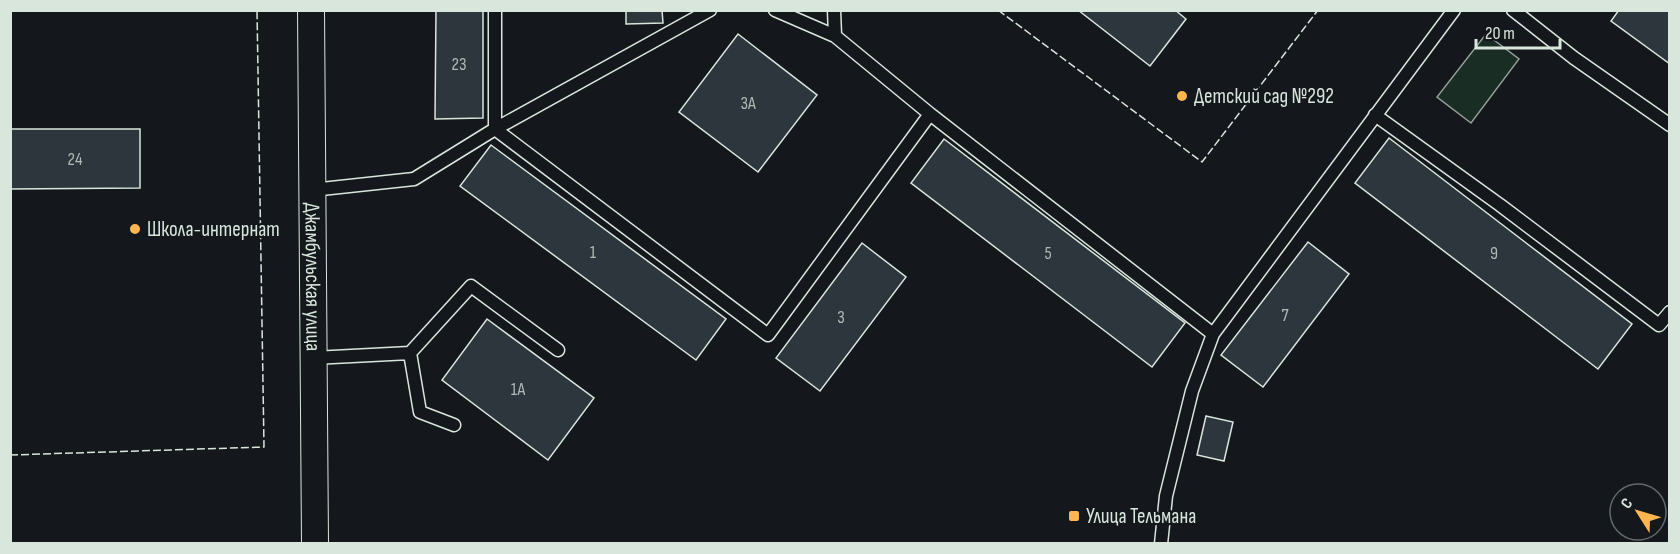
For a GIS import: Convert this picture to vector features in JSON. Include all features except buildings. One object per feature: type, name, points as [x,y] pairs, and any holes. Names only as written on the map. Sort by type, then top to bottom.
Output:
[{"type":"street","name":"Джамбульская улица","points":[[311,10],[315,543]]},
{"type":"lane","points":[[495,10],[495,129]]},
{"type":"lane","points":[[312,190],[414,179],[495,129],[710,10]]},
{"type":"lane","points":[[775,10],[834,36],[930,114],[1213,334]]},
{"type":"lane","points":[[834,10],[834,36]]},
{"type":"lane","points":[[1161,543],[1166,496],[1192,391],[1213,334],[1454,10]]},
{"type":"lane","points":[[1513,10],[1574,58],[1670,125]]},
{"type":"lane","points":[[495,129],[768,335],[930,114]]},
{"type":"lane","points":[[1375,115],[1500,205],[1659,325],[1670,312]]},
{"type":"lane","points":[[313,358],[410,353],[471,286],[558,350]]},
{"type":"lane","points":[[410,353],[420,412],[454,424]]},
{"type":"green space","points":[[1486,34],[1519,59],[1471,123],[1437,97]]},
{"type":"fence","points":[[10,455],[264,447],[257,10]]},
{"type":"fence","points":[[998,10],[1202,162],[1318,10]]},
{"type":"place","name":"Детский сад №292","points":[[1182,96]]},
{"type":"place","name":"Школа-интернат","points":[[135,229]]},
{"type":"place","name":"Улица Тельмана","points":[[1074,516]]}]
